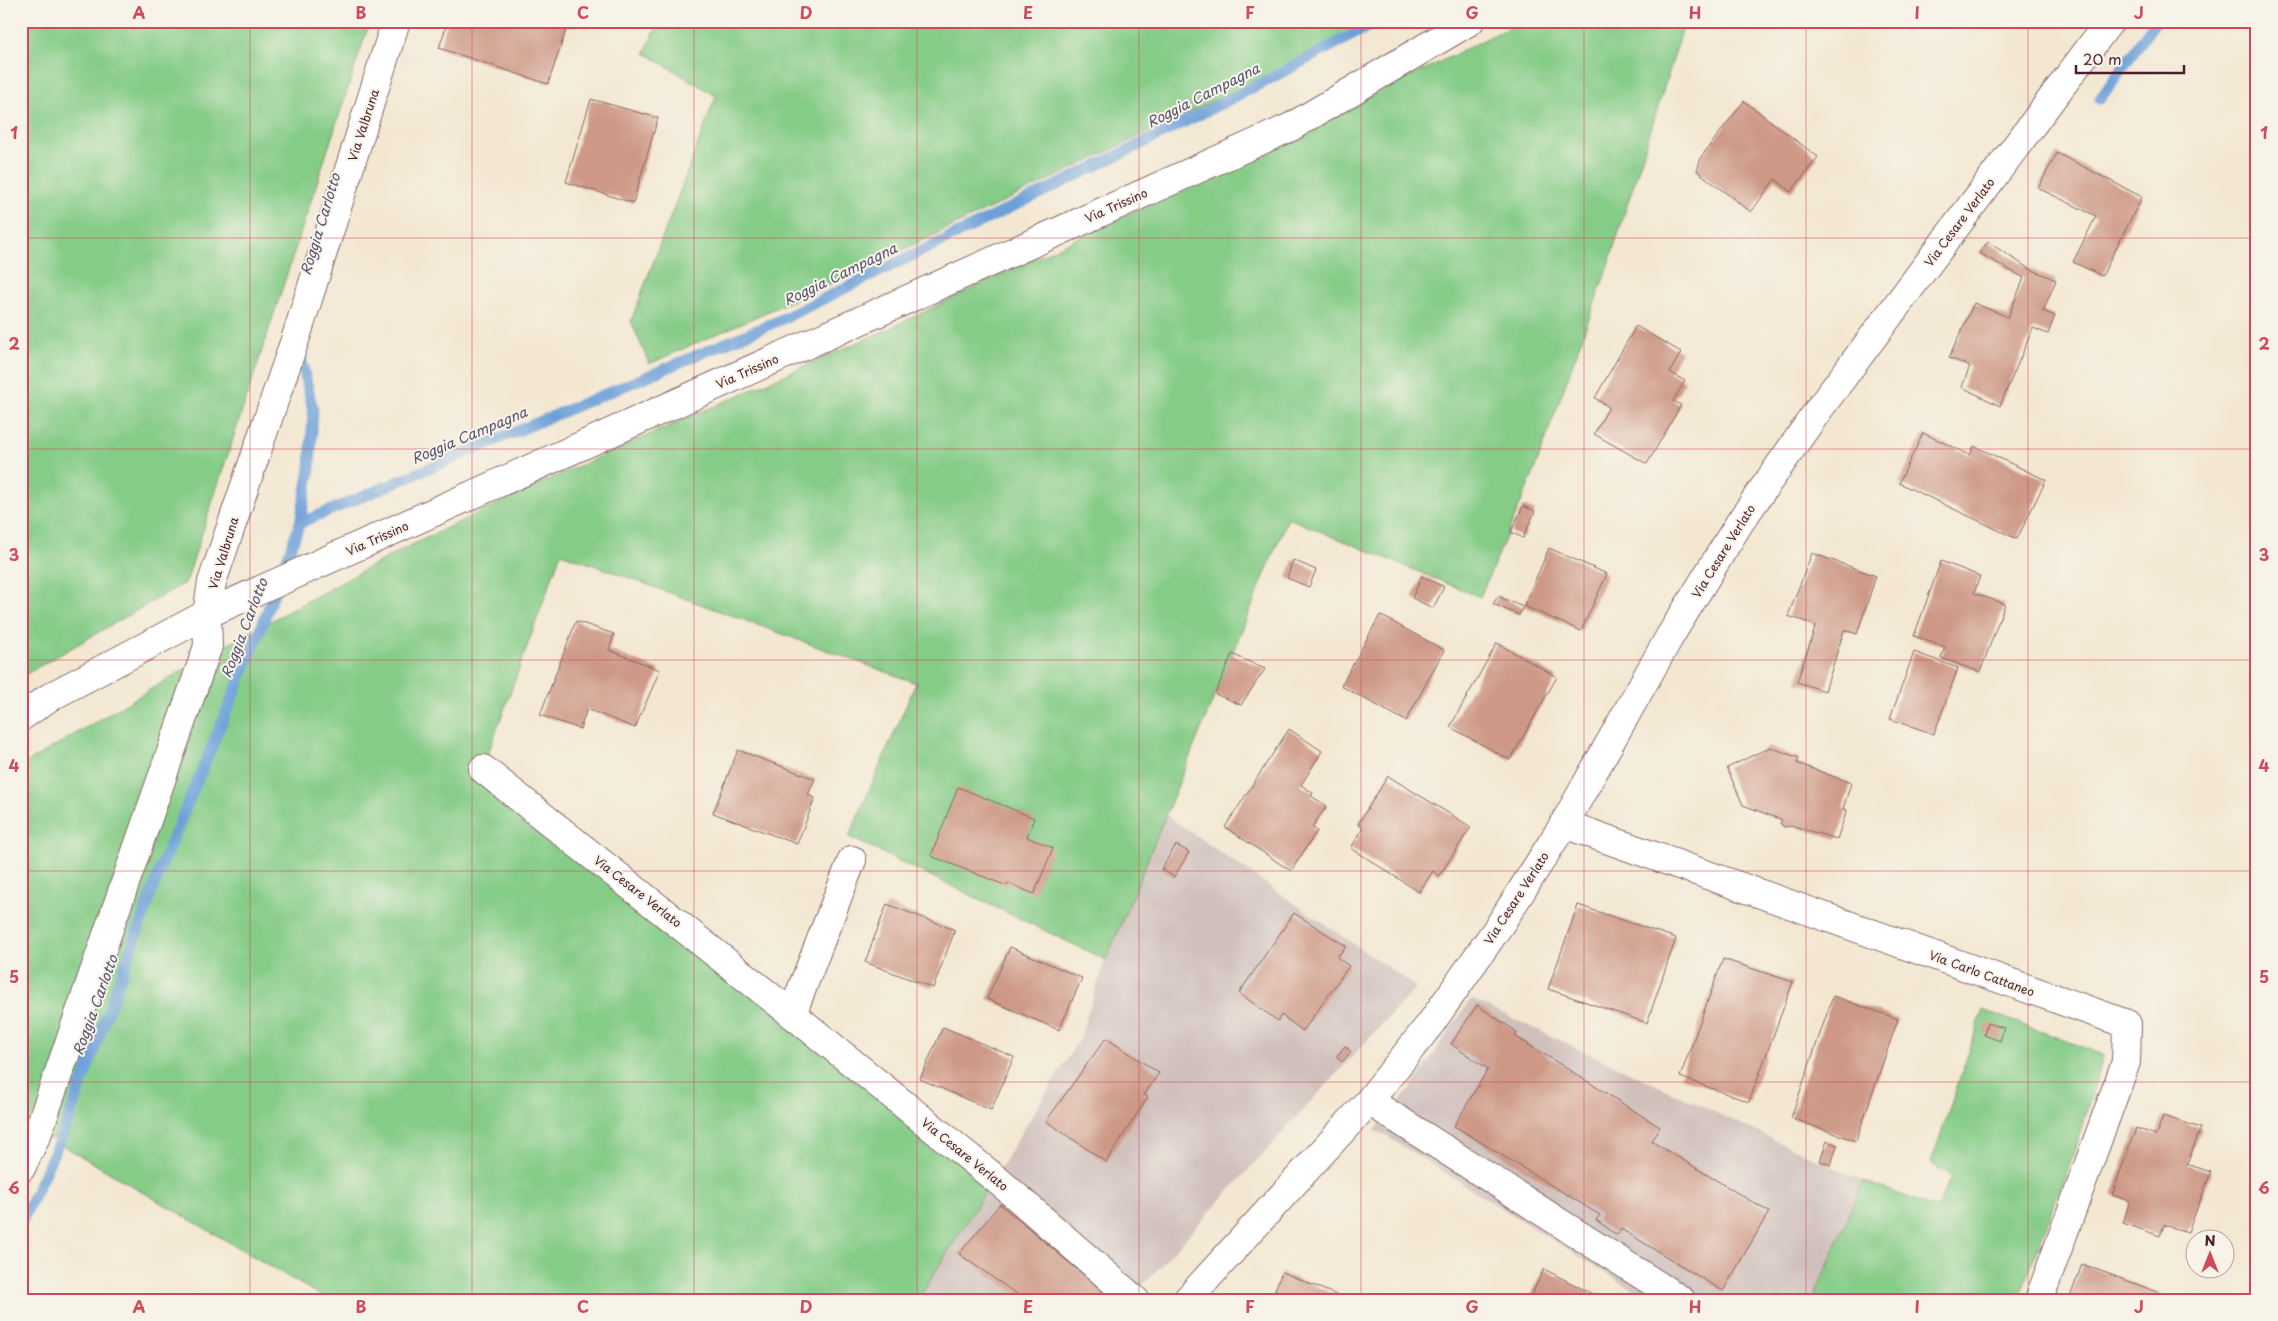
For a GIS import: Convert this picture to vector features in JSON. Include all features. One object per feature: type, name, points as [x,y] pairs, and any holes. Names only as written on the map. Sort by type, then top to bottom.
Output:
[{"type":"street","name":"Via Valbruna","points":[[21,1168],[41,1122],[208,646],[207,614],[212,582],[297,334],[396,21]]},
{"type":"street","name":"Via Trissino","points":[[21,717],[50,697],[207,614],[1291,127],[1470,21]]},
{"type":"street","name":"Via Cesare Verlato","points":[[1187,1300],[1369,1102],[1431,1023],[1499,926],[1564,824],[1670,636],[1740,522],[1819,409],[2110,21]]},
{"type":"street","name":"Via Cesare Verlato","points":[[484,769],[1002,1184],[1135,1300]]},
{"type":"street","name":"Via Carlo Cattaneo","points":[[1564,824],[2127,1024],[2126,1062],[2039,1300]]},
{"type":"street","points":[[792,1014],[852,860]]},
{"type":"street","points":[[1369,1102],[1681,1300]]},
{"type":"shaded area","points":[[1166,815],[1416,987],[1129,1300],[918,1300],[1080,1038],[1105,961]]},
{"type":"shaded area","points":[[1471,999],[1863,1181],[1813,1300],[1649,1300],[1383,1134],[1374,1131],[1407,1093]]},
{"type":"green space","points":[[21,21],[370,21],[186,582],[21,677]]},
{"type":"green space","points":[[659,21],[1369,21],[1280,69],[859,271],[649,364],[631,321],[716,96],[645,53]]},
{"type":"green space","points":[[1522,21],[1685,21],[1608,266],[1532,477],[1480,597],[1288,518],[1106,960],[849,837],[916,683],[561,553],[484,765],[989,1186],[918,1300],[328,1300],[26,1124],[21,1132],[21,766],[212,653],[399,551],[545,481],[886,330],[1309,127]]},
{"type":"green space","points":[[1983,1010],[2104,1055],[2071,1161],[2018,1300],[1813,1300],[1863,1181],[1937,1208],[1952,1177],[1931,1163]]},
{"type":"building","points":[[448,21],[569,21],[548,84],[439,48]]},
{"type":"building","points":[[591,99],[658,118],[633,203],[566,182]]},
{"type":"building","points":[[1744,101],[1818,157],[1791,192],[1775,179],[1751,212],[1697,171],[1701,157]]},
{"type":"building","points":[[2057,153],[2142,197],[2102,276],[2073,262],[2096,216],[2038,188]]},
{"type":"building","points":[[1988,242],[2028,268],[2056,280],[2043,311],[2055,316],[2048,334],[2033,328],[2000,406],[1962,387],[1970,366],[1949,358],[1974,303],[2008,317],[2024,278],[1979,253]]},
{"type":"building","points":[[1636,326],[1681,352],[1670,372],[1685,381],[1673,401],[1681,405],[1647,464],[1594,434],[1609,407],[1595,398]]},
{"type":"building","points":[[1923,433],[1970,455],[1974,446],[2046,480],[2017,539],[1899,483]]},
{"type":"building","points":[[1523,506],[1535,511],[1523,538],[1511,532]]},
{"type":"building","points":[[1549,548],[1607,574],[1581,631],[1524,606]]},
{"type":"building","points":[[1812,553],[1876,576],[1857,634],[1844,630],[1825,691],[1797,682],[1816,625],[1788,616]]},
{"type":"building","points":[[1293,560],[1316,570],[1309,587],[1287,578]]},
{"type":"building","points":[[1941,561],[1980,576],[1974,593],[2005,604],[1980,672],[1941,658],[1945,647],[1914,636]]},
{"type":"building","points":[[1422,576],[1444,587],[1433,608],[1412,598]]},
{"type":"building","points":[[1498,596],[1523,607],[1519,615],[1493,604]]},
{"type":"building","points":[[1380,615],[1444,650],[1406,721],[1341,686]]},
{"type":"building","points":[[576,621],[614,634],[609,650],[660,670],[635,728],[587,709],[580,729],[540,715]]},
{"type":"building","points":[[1497,643],[1557,677],[1510,760],[1450,727]]},
{"type":"building","points":[[1914,652],[1958,668],[1934,734],[1890,719]]},
{"type":"building","points":[[1232,654],[1265,669],[1241,705],[1215,694]]},
{"type":"building","points":[[1289,729],[1322,751],[1301,785],[1313,793],[1311,796],[1327,806],[1312,827],[1317,831],[1291,871],[1225,827]]},
{"type":"building","points":[[1770,747],[1799,758],[1797,763],[1851,783],[1843,809],[1847,810],[1837,839],[1793,826],[1784,827],[1780,823],[1782,820],[1743,805],[1727,768]]},
{"type":"building","points":[[738,750],[815,779],[808,795],[815,798],[797,844],[713,813]]},
{"type":"building","points":[[1388,776],[1471,827],[1439,876],[1433,871],[1419,892],[1351,848],[1363,828],[1358,824]]},
{"type":"building","points":[[958,787],[1034,818],[1027,837],[1053,848],[1034,894],[1008,883],[1007,886],[931,856]]},
{"type":"building","points":[[1176,845],[1189,852],[1174,877],[1161,869]]},
{"type":"building","points":[[887,904],[955,930],[933,988],[865,962]]},
{"type":"building","points":[[1578,905],[1676,938],[1647,1023],[1548,989]]},
{"type":"building","points":[[1294,913],[1346,946],[1337,957],[1349,966],[1303,1031],[1281,1015],[1278,1021],[1239,993]]},
{"type":"building","points":[[1010,947],[1082,978],[1059,1030],[987,999]]},
{"type":"building","points":[[1723,959],[1793,982],[1749,1102],[1680,1077]]},
{"type":"building","points":[[1833,996],[1898,1019],[1856,1141],[1791,1118]]},
{"type":"building","points":[[1477,1005],[1517,1032],[1515,1036],[1660,1127],[1651,1141],[1769,1212],[1723,1291],[1621,1229],[1617,1235],[1596,1220],[1600,1215],[1454,1126],[1488,1069],[1451,1044]]},
{"type":"building","points":[[1987,1023],[2004,1028],[2000,1041],[1984,1035]]},
{"type":"building","points":[[943,1027],[1014,1057],[991,1110],[920,1079]]},
{"type":"building","points":[[1106,1038],[1159,1073],[1144,1095],[1148,1097],[1106,1162],[1046,1121]]},
{"type":"building","points":[[1345,1046],[1351,1052],[1342,1062],[1336,1057]]},
{"type":"building","points":[[2163,1116],[2201,1128],[2187,1164],[2211,1172],[2190,1228],[2186,1228],[2186,1231],[2164,1225],[2160,1236],[2123,1223],[2130,1201],[2112,1195],[2136,1128],[2156,1135]]},
{"type":"building","points":[[1827,1141],[1837,1145],[1831,1165],[1820,1161]]},
{"type":"building","points":[[1000,1204],[1106,1294],[1102,1300],[1015,1300],[1018,1295],[959,1254]]},
{"type":"building","points":[[2082,1264],[2163,1294],[2161,1300],[2069,1300]]},
{"type":"building","points":[[1544,1269],[1604,1300],[1529,1300]]},
{"type":"building","points":[[1282,1272],[1348,1300],[1271,1300]]},
{"type":"waterway","name":"Roggia Campagna","points":[[300,523],[778,321],[1129,150],[1379,21]]},
{"type":"waterway","points":[[2100,99],[2156,21]]},
{"type":"waterway","name":"Roggia Carlotto","points":[[21,1224],[67,1124],[163,862],[257,639],[300,523],[310,469],[313,410],[299,349]]}]
